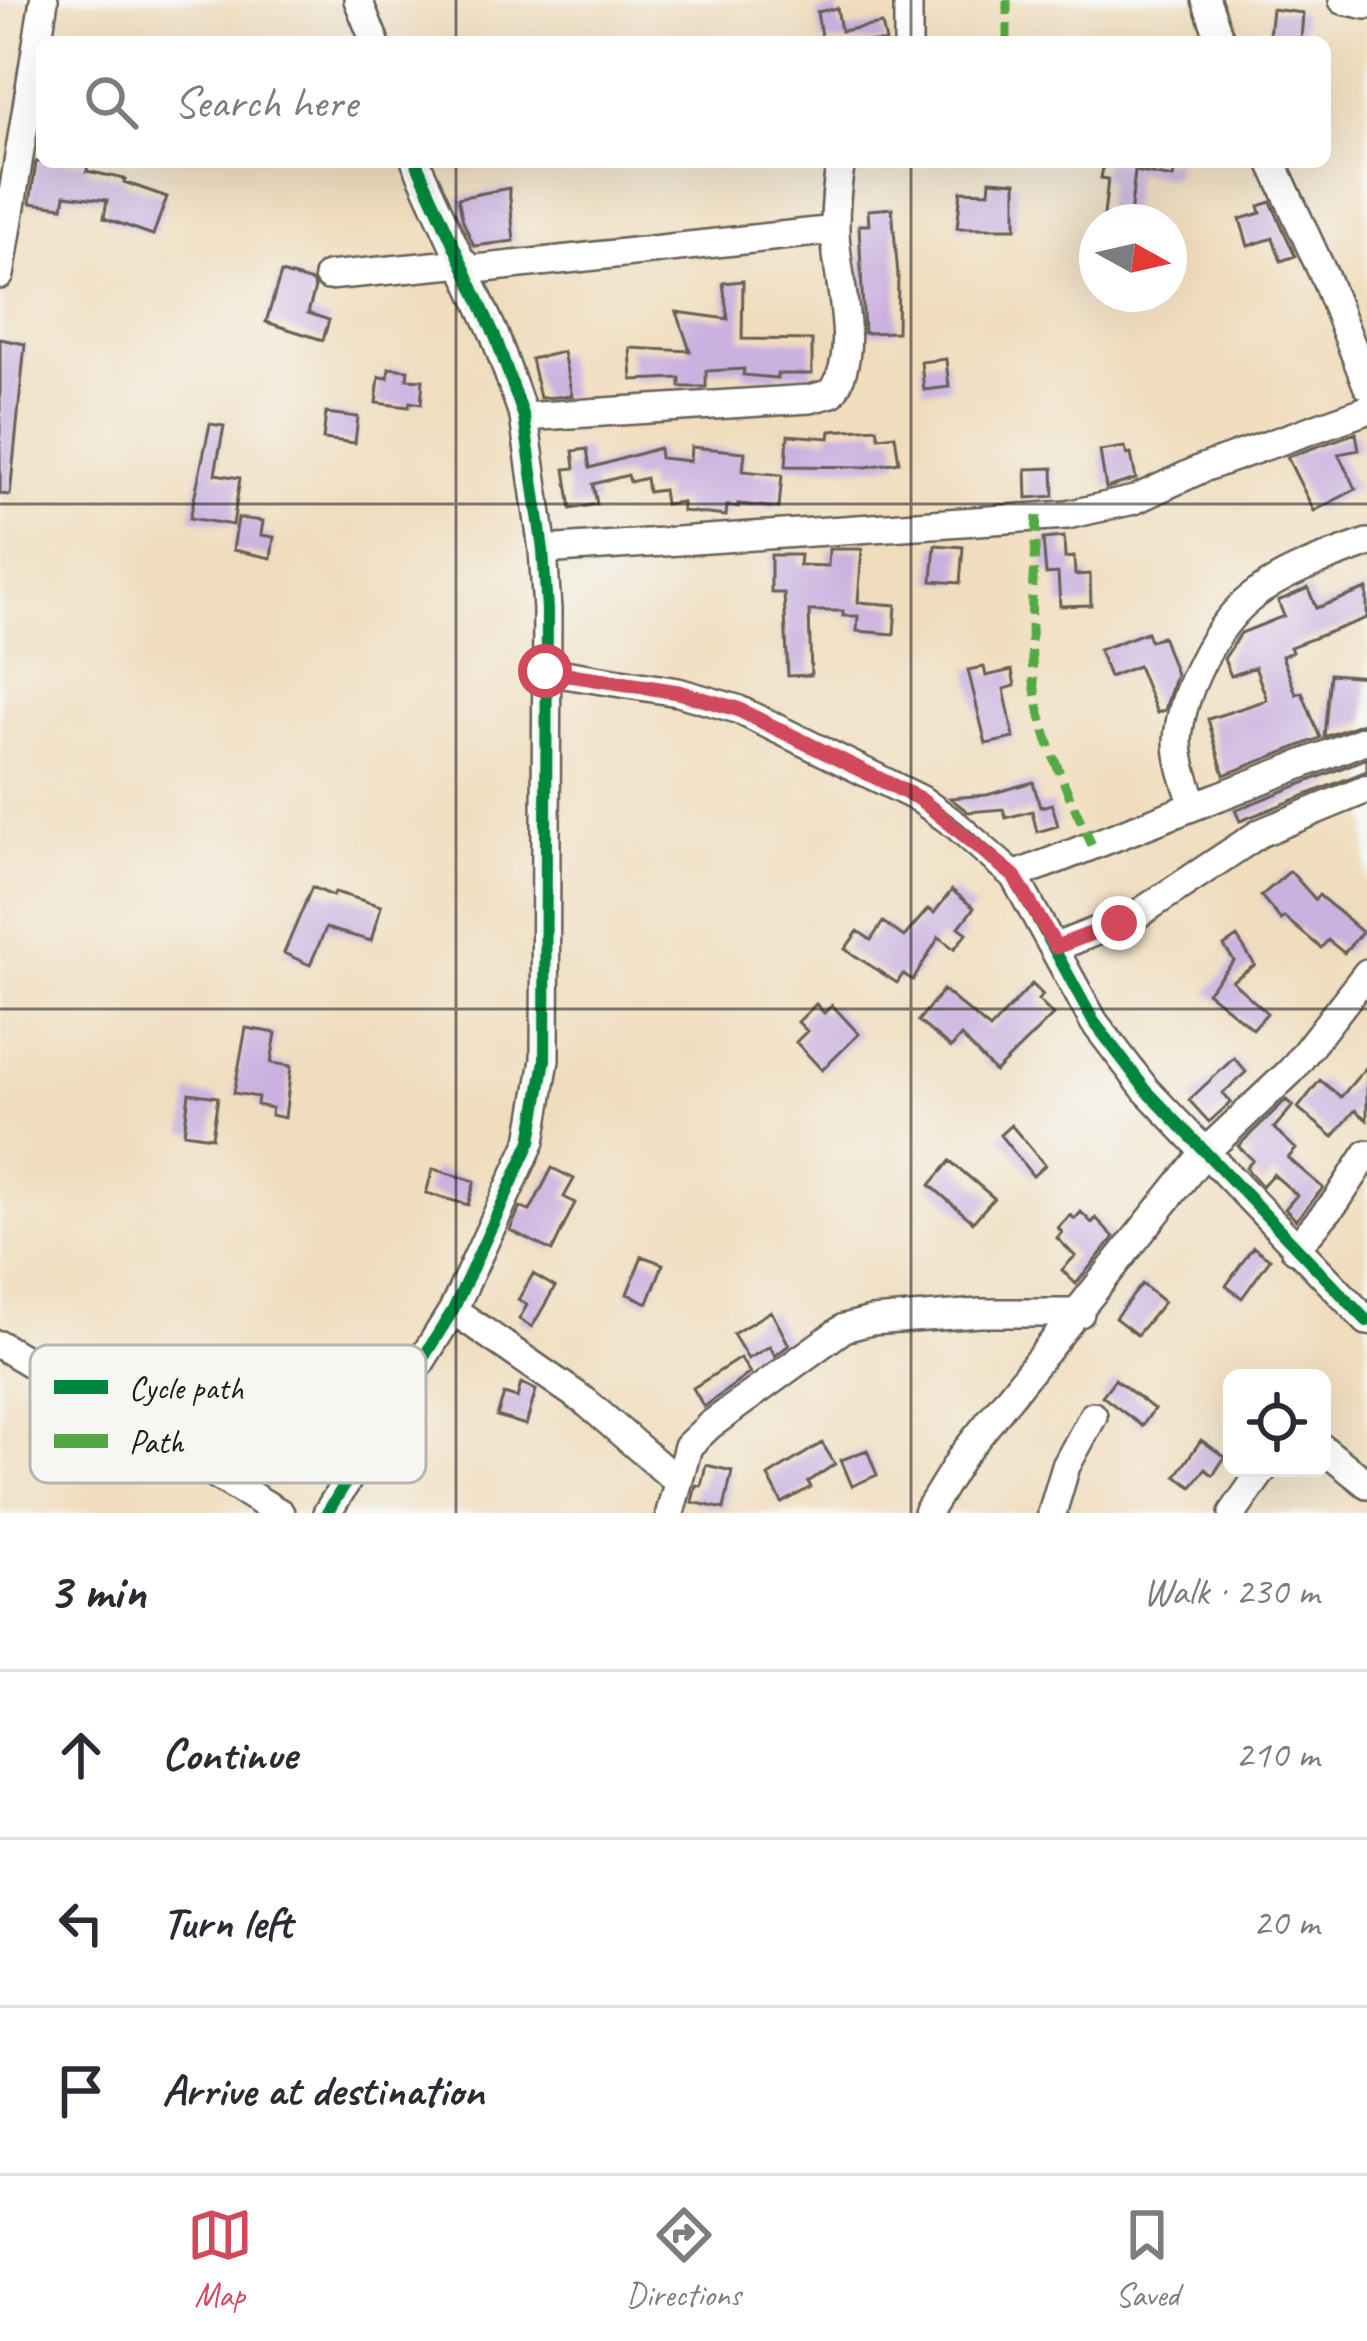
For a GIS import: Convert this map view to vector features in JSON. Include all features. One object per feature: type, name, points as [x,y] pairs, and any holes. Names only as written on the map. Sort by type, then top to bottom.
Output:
[{"type":"street","points":[[38,36],[44,0]]},
{"type":"street","points":[[358,0],[373,36]]},
{"type":"street","points":[[908,0],[908,36]]},
{"type":"street","points":[[1206,0],[1219,36]]},
{"type":"street","points":[[1343,0],[1367,5]]},
{"type":"street","points":[[0,275],[36,50]]},
{"type":"street","points":[[419,168],[496,336],[524,417],[543,550],[545,671],[544,1060],[531,1141],[453,1310],[426,1354]]},
{"type":"street","points":[[524,417],[810,399],[832,393],[844,375],[846,354],[835,230],[840,168]]},
{"type":"street","points":[[1275,168],[1367,385]]},
{"type":"street","points":[[328,276],[835,230]]},
{"type":"street","points":[[543,550],[822,535],[1085,512],[1134,500],[1203,468],[1367,410]]},
{"type":"street","points":[[1194,805],[1178,740],[1182,714],[1206,652],[1261,590],[1367,543]]},
{"type":"street","points":[[545,671],[678,692],[737,709],[920,799],[1014,876],[1116,1054],[1295,1250],[1367,1321]]},
{"type":"street","points":[[1014,876],[1367,739]]},
{"type":"street","points":[[1056,947],[1135,916],[1260,833],[1367,788]]},
{"type":"street","points":[[927,1513],[962,1456],[1204,1153],[1291,1071],[1367,973]]},
{"type":"street","points":[[1295,1250],[1367,1154]]},
{"type":"street","points":[[453,1310],[586,1402],[677,1481]]},
{"type":"street","points":[[670,1513],[688,1446],[844,1328],[980,1313],[1080,1313]]},
{"type":"street","points":[[0,1345],[30,1363]]},
{"type":"street","points":[[1052,1513],[1066,1466],[1093,1416]]},
{"type":"street","points":[[1331,1455],[1367,1484]]},
{"type":"street","points":[[1233,1513],[1258,1477]]},
{"type":"street","points":[[230,1483],[280,1513]]},
{"type":"street","points":[[327,1513],[346,1483]]},
{"type":"building","points":[[837,8],[841,31],[882,24],[885,36],[821,36],[817,12]]},
{"type":"building","points":[[1272,9],[1303,13],[1301,36],[1269,36]]},
{"type":"building","points":[[36,162],[36,168],[87,168],[167,197],[153,235],[104,218],[107,200],[65,195],[63,207],[30,203]]},
{"type":"building","points":[[1103,168],[1175,168],[1173,178],[1135,171],[1131,204],[1105,204],[1108,179],[1101,178]]},
{"type":"building","points":[[990,180],[1016,182],[1016,228],[957,228],[961,191],[989,192]]},
{"type":"building","points":[[509,188],[514,241],[474,246],[458,198]]},
{"type":"building","points":[[1271,202],[1295,256],[1281,261],[1273,238],[1248,246],[1240,219],[1261,213],[1259,206]]},
{"type":"building","points":[[892,208],[897,332],[864,333],[859,225],[869,225],[868,210]]},
{"type":"building","points":[[281,273],[312,282],[315,288],[308,313],[329,320],[323,340],[266,322]]},
{"type":"building","points":[[743,281],[742,339],[812,340],[812,374],[777,374],[777,378],[743,375],[744,369],[706,371],[706,387],[680,387],[680,378],[632,380],[630,348],[690,351],[677,312],[728,319],[723,283]]},
{"type":"building","points":[[0,339],[25,344],[10,495],[0,494]]},
{"type":"building","points":[[563,352],[572,396],[540,398],[531,359]]},
{"type":"building","points":[[946,359],[949,387],[924,390],[921,362]]},
{"type":"building","points":[[389,368],[408,370],[407,379],[423,380],[421,404],[376,403],[379,377],[388,378]]},
{"type":"building","points":[[326,413],[358,417],[355,443],[323,439]]},
{"type":"building","points":[[210,424],[224,426],[215,474],[240,478],[233,525],[190,518]]},
{"type":"building","points":[[877,428],[879,437],[895,435],[899,462],[866,467],[786,466],[788,435],[829,438],[830,431]]},
{"type":"building","points":[[1356,433],[1359,450],[1338,454],[1356,489],[1314,511],[1287,457]]},
{"type":"building","points":[[691,447],[745,452],[743,471],[782,475],[779,508],[738,504],[727,506],[726,516],[682,511],[682,502],[665,504],[663,490],[648,492],[646,478],[630,482],[628,475],[593,484],[597,504],[571,509],[565,469],[575,468],[573,451],[587,449],[590,468],[659,448],[660,458],[690,461]]},
{"type":"building","points":[[1125,447],[1136,479],[1106,488],[1100,451]]},
{"type":"building","points":[[1053,468],[1054,496],[1027,498],[1026,469]]},
{"type":"building","points":[[238,518],[263,521],[261,535],[274,537],[271,558],[233,550]]},
{"type":"building","points":[[1064,537],[1065,558],[1074,557],[1075,575],[1090,574],[1091,605],[1060,606],[1058,573],[1046,574],[1043,539]]},
{"type":"building","points":[[935,545],[963,547],[960,583],[932,581]]},
{"type":"building","points":[[829,549],[862,549],[858,602],[896,605],[894,634],[857,631],[858,616],[843,616],[843,611],[809,611],[811,675],[788,676],[784,593],[771,593],[771,555],[800,555],[799,565],[828,566]]},
{"type":"building","points":[[1308,588],[1316,608],[1367,589],[1367,618],[1290,647],[1292,652],[1282,656],[1320,738],[1224,775],[1208,719],[1267,700],[1255,667],[1231,676],[1224,659],[1241,633],[1284,616],[1278,601]]},
{"type":"building","points":[[1147,632],[1150,641],[1162,636],[1176,674],[1165,710],[1157,713],[1138,666],[1109,677],[1099,650]]},
{"type":"building","points":[[984,667],[986,676],[1012,670],[1015,686],[1004,689],[1014,738],[986,744],[968,670]]},
{"type":"building","points":[[1330,674],[1367,677],[1366,722],[1324,737]]},
{"type":"building","points":[[1367,758],[1367,771],[1240,821],[1235,810]]},
{"type":"building","points":[[1033,782],[1040,807],[1052,804],[1058,826],[1037,832],[1032,811],[1006,818],[1003,809],[968,812],[950,798],[987,795]]},
{"type":"building","points":[[1290,871],[1315,899],[1319,895],[1362,932],[1344,953],[1328,940],[1321,948],[1284,917],[1281,920],[1261,896]]},
{"type":"building","points":[[312,887],[381,906],[371,941],[326,928],[310,965],[284,953]]},
{"type":"building","points":[[952,890],[974,908],[959,927],[967,933],[954,949],[939,937],[913,980],[903,974],[897,983],[845,949],[858,931],[871,940],[883,922],[904,937],[928,909],[934,913]]},
{"type":"building","points":[[1237,937],[1255,965],[1232,981],[1267,1013],[1253,1029],[1207,992],[1234,961],[1224,946]]},
{"type":"building","points":[[1032,984],[1043,995],[1038,1000],[1053,1015],[995,1072],[961,1036],[951,1048],[918,1021],[943,990],[990,1029]]},
{"type":"building","points":[[816,1004],[824,1013],[832,1005],[859,1034],[822,1070],[796,1042],[807,1031],[798,1022]]},
{"type":"building","points":[[246,1028],[276,1033],[271,1063],[291,1066],[285,1118],[257,1105],[258,1097],[234,1093]]},
{"type":"building","points":[[1234,1058],[1246,1072],[1223,1093],[1231,1102],[1209,1122],[1189,1100]]},
{"type":"building","points":[[1367,1066],[1367,1120],[1355,1110],[1333,1137],[1298,1108],[1320,1080],[1341,1097]]},
{"type":"building","points":[[189,1093],[218,1097],[212,1137],[184,1133]]},
{"type":"building","points":[[1286,1100],[1293,1106],[1274,1128],[1296,1149],[1288,1158],[1323,1188],[1296,1220],[1285,1209],[1297,1195],[1273,1174],[1262,1186],[1246,1168],[1253,1160],[1238,1146]]},
{"type":"building","points":[[1011,1125],[1045,1165],[1033,1176],[1000,1135]]},
{"type":"building","points":[[950,1161],[994,1198],[973,1222],[930,1185]]},
{"type":"building","points":[[552,1168],[574,1179],[564,1197],[575,1203],[552,1251],[510,1230],[520,1207],[530,1211]]},
{"type":"building","points":[[433,1169],[475,1181],[468,1205],[426,1193]]},
{"type":"building","points":[[1081,1212],[1092,1223],[1096,1218],[1114,1237],[1076,1284],[1062,1270],[1075,1256],[1057,1238],[1062,1232],[1058,1228],[1070,1215],[1075,1219]]},
{"type":"building","points":[[1253,1247],[1270,1259],[1242,1298],[1226,1286]]},
{"type":"building","points":[[642,1256],[663,1264],[648,1303],[627,1294]]},
{"type":"building","points":[[533,1274],[555,1287],[532,1327],[519,1319],[527,1305],[518,1300]]},
{"type":"building","points":[[1142,1284],[1164,1302],[1137,1335],[1115,1318]]},
{"type":"building","points":[[771,1311],[789,1345],[775,1356],[770,1346],[748,1359],[733,1334]]},
{"type":"building","points":[[740,1358],[750,1373],[704,1407],[693,1388]]},
{"type":"building","points":[[1115,1379],[1154,1409],[1142,1426],[1102,1396]]},
{"type":"building","points":[[521,1383],[536,1390],[526,1425],[497,1416],[504,1394],[517,1398]]},
{"type":"building","points":[[1201,1440],[1223,1456],[1213,1475],[1205,1469],[1192,1487],[1176,1476]]},
{"type":"building","points":[[822,1443],[835,1464],[808,1482],[811,1487],[782,1503],[768,1476]]},
{"type":"building","points":[[867,1450],[877,1475],[852,1486],[841,1460]]},
{"type":"building","points":[[706,1465],[732,1471],[724,1509],[692,1502]]},
{"type":"marked path","points":[[1007,0],[1007,36]]},
{"type":"marked path","points":[[1037,516],[1031,629],[1036,695],[1052,753],[1092,845]]},
{"type":"cycle path","points":[[419,168],[495,336],[524,417],[547,610],[545,1060],[531,1141],[453,1310],[426,1354]]},
{"type":"cycle path","points":[[545,671],[678,692],[737,709],[920,799],[957,826],[1014,876],[1094,1022],[1146,1090],[1367,1321]]},
{"type":"cycle path","points":[[327,1513],[346,1483]]},
{"type":"route","points":[[545,671],[678,692],[737,709],[920,799],[1014,876],[1056,947],[1119,923]]}]
